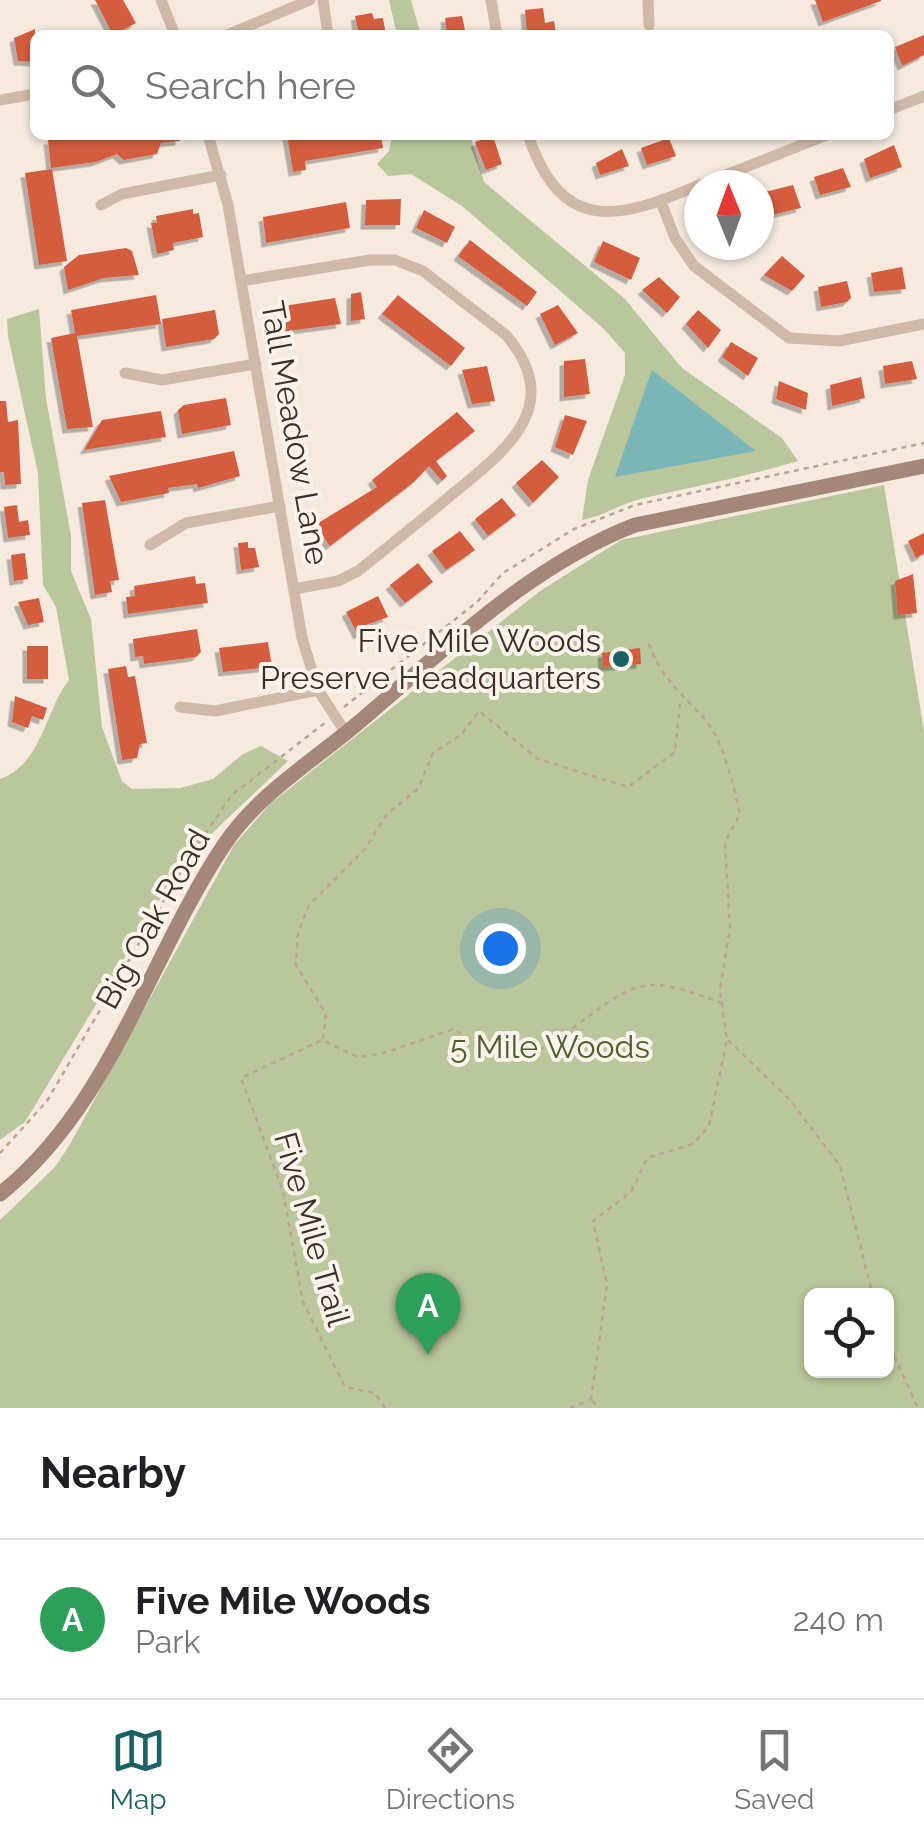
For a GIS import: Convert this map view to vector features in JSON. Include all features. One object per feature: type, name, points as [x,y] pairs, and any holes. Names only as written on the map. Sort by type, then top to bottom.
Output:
[{"type":"street","points":[[161,0],[173,30]]},
{"type":"street","points":[[239,30],[310,0]]},
{"type":"street","points":[[322,0],[327,30]]},
{"type":"street","points":[[491,0],[495,30]]},
{"type":"street","points":[[648,0],[650,25]]},
{"type":"street","points":[[0,100],[30,95]]},
{"type":"street","points":[[894,108],[924,96]]},
{"type":"street","name":"Tall Meadow Lane","points":[[210,140],[241,281],[306,652],[318,690],[346,733]]},
{"type":"street","points":[[530,140],[546,177],[580,208],[618,214],[684,192]]},
{"type":"street","points":[[738,170],[814,140]]},
{"type":"street","points":[[100,206],[122,194],[220,175]]},
{"type":"street","points":[[661,202],[675,238],[694,266],[789,338],[839,341],[924,324]]},
{"type":"street","points":[[241,281],[370,260],[410,264],[506,336],[519,350],[528,374],[526,420],[498,458],[358,571],[338,581],[294,589]]},
{"type":"street","points":[[125,372],[162,380],[256,364]]},
{"type":"street","name":"Big Oak Road","points":[[0,1194],[39,1159],[79,1108],[231,836],[265,798],[544,572],[598,540],[677,514],[924,466]]},
{"type":"street","points":[[150,545],[186,523],[280,506]]},
{"type":"street","points":[[180,706],[216,711],[318,690]]},
{"type":"path","points":[[0,1153],[47,1102],[188,858],[232,795],[477,602],[503,573],[574,529],[635,505],[924,442]]},
{"type":"path","points":[[591,1400],[607,1284],[593,1221],[631,1192],[647,1158],[693,1144],[709,1126],[727,1039],[722,1003],[730,928],[725,842],[740,814],[732,782],[706,720],[680,698],[648,642]]},
{"type":"path","points":[[680,698],[675,752],[628,787],[538,760],[479,712],[461,736],[433,753],[418,789],[388,813],[364,850],[309,904],[298,933],[296,966],[326,1014],[322,1040],[358,1056],[384,1054],[420,1037],[454,1030],[496,1056],[522,1055],[545,1046],[618,996],[652,984],[722,1003]]},
{"type":"path","points":[[727,1039],[790,1100],[840,1166],[871,1288]]},
{"type":"path","name":"Five Mile Trail","points":[[322,1040],[241,1078],[283,1191],[303,1302],[318,1340],[345,1387],[376,1393],[385,1408]]},
{"type":"path","points":[[894,1356],[918,1408]]},
{"type":"path","points":[[570,1408],[591,1400]]},
{"type":"path","points":[[591,1400],[599,1408]]},
{"type":"green space","points":[[389,0],[411,0],[420,30],[396,30]]},
{"type":"green space","points":[[391,140],[471,140],[484,182],[624,298],[682,368],[782,438],[798,461],[640,499],[582,520],[588,480],[625,375],[625,353],[604,329],[462,206],[411,174],[388,176],[377,164],[389,151]]},
{"type":"green space","points":[[39,309],[46,398],[71,536],[71,571],[91,619],[102,727],[122,781],[132,789],[180,788],[213,779],[243,754],[261,746],[288,761],[183,861],[25,1122],[0,1140],[0,779],[14,771],[34,749],[69,680],[56,607],[43,585],[38,473],[8,336],[7,319]]},
{"type":"green space","name":"5 Mile Woods","points":[[884,485],[924,731],[924,1408],[0,1408],[0,1220],[55,1167],[69,1146],[234,845],[271,803],[540,591],[621,540]]},
{"type":"water","points":[[652,370],[756,451],[615,477]]},
{"type":"building","points":[[95,0],[123,0],[136,23],[123,30],[110,30]]},
{"type":"building","points":[[815,0],[881,0],[881,1],[823,22]]},
{"type":"building","points":[[543,8],[545,23],[554,21],[556,30],[527,30],[525,10]]},
{"type":"building","points":[[372,13],[374,19],[383,18],[385,30],[358,30],[355,16]]},
{"type":"building","points":[[462,16],[465,30],[446,30],[445,18]]},
{"type":"building","points":[[30,31],[30,62],[18,61],[14,38]]},
{"type":"building","points":[[924,35],[924,55],[902,66],[895,47]]},
{"type":"building","points":[[48,140],[180,140],[161,143],[157,154],[124,160],[117,154],[96,162],[51,168]]},
{"type":"building","points":[[288,140],[382,140],[383,148],[305,161],[306,170],[293,172]]},
{"type":"building","points":[[494,140],[502,164],[486,170],[475,142]]},
{"type":"building","points":[[670,140],[676,156],[647,165],[641,148]]},
{"type":"building","points":[[894,145],[902,167],[870,178],[864,159]]},
{"type":"building","points":[[622,149],[629,166],[600,175],[596,163]]},
{"type":"building","points":[[843,168],[851,187],[820,195],[814,177]]},
{"type":"building","points":[[52,169],[67,261],[39,265],[25,173]]},
{"type":"building","points":[[793,185],[801,208],[774,215],[774,190]]},
{"type":"building","points":[[401,199],[400,225],[365,225],[366,200]]},
{"type":"building","points":[[346,202],[350,228],[266,243],[263,217]]},
{"type":"building","points":[[193,209],[193,214],[199,213],[203,237],[173,243],[174,250],[157,254],[151,223],[157,223],[156,216]]},
{"type":"building","points":[[424,210],[455,227],[447,243],[416,228]]},
{"type":"building","points":[[470,240],[537,292],[527,306],[458,256]]},
{"type":"building","points":[[603,241],[640,258],[631,280],[594,262]]},
{"type":"building","points":[[126,248],[132,251],[139,275],[104,278],[68,290],[64,267],[79,255]]},
{"type":"building","points":[[782,256],[805,276],[792,291],[764,275]]},
{"type":"building","points":[[902,267],[906,289],[874,292],[871,273]]},
{"type":"building","points":[[659,277],[680,297],[667,313],[642,290]]},
{"type":"building","points":[[847,281],[851,298],[847,302],[821,307],[818,287]]},
{"type":"building","points":[[361,292],[365,319],[351,321],[351,294]]},
{"type":"building","points":[[156,295],[161,324],[77,336],[93,427],[67,429],[51,338],[75,333],[71,310]]},
{"type":"building","points":[[398,295],[465,348],[451,366],[382,314]]},
{"type":"building","points":[[335,298],[341,324],[281,332],[277,307]]},
{"type":"building","points":[[558,305],[578,333],[555,345],[540,314]]},
{"type":"building","points":[[215,310],[219,334],[214,339],[166,347],[162,319]]},
{"type":"building","points":[[698,310],[721,330],[708,348],[686,324]]},
{"type":"building","points":[[731,342],[758,358],[748,376],[722,357]]},
{"type":"building","points":[[585,359],[590,394],[564,397],[564,361]]},
{"type":"building","points":[[912,361],[917,379],[885,384],[883,366]]},
{"type":"building","points":[[487,366],[495,401],[472,404],[462,370]]},
{"type":"building","points":[[861,377],[865,398],[832,406],[830,385]]},
{"type":"building","points":[[779,381],[808,393],[806,410],[776,399]]},
{"type":"building","points":[[226,398],[231,425],[182,434],[178,410],[184,405]]},
{"type":"building","points":[[0,401],[6,401],[8,422],[18,420],[21,484],[5,485],[4,472],[0,472]]},
{"type":"building","points":[[161,411],[166,437],[84,450],[102,420]]},
{"type":"building","points":[[457,412],[475,431],[436,461],[447,476],[442,481],[429,466],[414,482],[330,546],[315,525],[377,487],[372,480]]},
{"type":"building","points":[[565,415],[587,421],[573,455],[555,447]]},
{"type":"building","points":[[234,451],[240,476],[198,488],[197,484],[168,488],[169,493],[121,502],[109,476]]},
{"type":"building","points":[[542,460],[559,477],[533,503],[516,483]]},
{"type":"building","points":[[502,498],[516,515],[488,536],[475,519]]},
{"type":"building","points":[[105,500],[119,580],[110,581],[112,592],[95,595],[82,503]]},
{"type":"building","points":[[17,505],[19,522],[28,520],[30,535],[8,538],[4,507]]},
{"type":"building","points":[[460,531],[475,550],[446,570],[432,551]]},
{"type":"building","points":[[924,533],[924,554],[916,558],[908,541]]},
{"type":"building","points":[[248,542],[248,548],[255,548],[259,567],[241,570],[238,543]]},
{"type":"building","points":[[25,553],[28,579],[14,581],[11,555]]},
{"type":"building","points":[[418,563],[433,582],[405,603],[390,585]]},
{"type":"building","points":[[913,574],[917,613],[898,615],[895,581]]},
{"type":"building","points":[[195,576],[196,584],[205,583],[208,603],[128,614],[126,597],[135,596],[134,586]]},
{"type":"building","points":[[378,596],[388,617],[366,625],[368,629],[358,635],[346,612]]},
{"type":"building","points":[[39,598],[44,622],[28,625],[18,602]]},
{"type":"building","points":[[197,629],[201,652],[196,657],[144,664],[143,656],[135,657],[133,639]]},
{"type":"building","points":[[268,642],[272,667],[223,672],[219,648]]},
{"type":"building","points":[[27,646],[48,646],[48,679],[27,679]]},
{"type":"building","name":"Five Mile Woods Preserve Headquarters","points":[[640,648],[641,664],[603,667],[602,653]]},
{"type":"building","points":[[126,666],[128,677],[135,676],[147,743],[140,744],[137,758],[122,760],[108,669]]},
{"type":"building","points":[[15,696],[47,708],[43,720],[32,716],[28,728],[12,722]]},
{"type":"place","name":"Five Mile Woods Preserve Headquarters","points":[[621,659]]},
{"type":"place","name":"Five Mile Woods","points":[[428,1355]]}]
